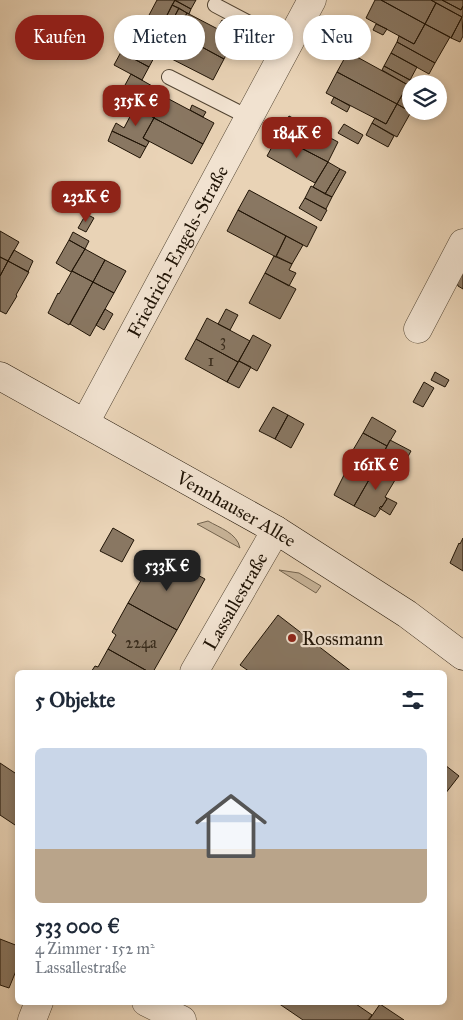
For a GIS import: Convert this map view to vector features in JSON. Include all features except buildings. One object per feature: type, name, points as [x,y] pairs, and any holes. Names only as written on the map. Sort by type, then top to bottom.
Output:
[{"type":"street","name":"Friedrich-Engels-Straße","points":[[293,36],[312,0]]},
{"type":"street","name":"Friedrich-Engels-Straße","points":[[85,424],[281,60]]},
{"type":"street","points":[[418,329],[463,243]]},
{"type":"street","name":"Vennhauser Allee","points":[[0,376],[276,530],[407,614],[463,656]]},
{"type":"street","name":"Lassallestraße","points":[[195,670],[276,530]]},
{"type":"street","points":[[32,1020],[38,1005]]},
{"type":"street","points":[[152,1005],[182,1020]]},
{"type":"lane","points":[[215,5],[234,15]]},
{"type":"lane","points":[[169,77],[250,118]]},
{"type":"shaded area","points":[[208,521],[232,535],[240,548],[197,524]]},
{"type":"shaded area","points":[[279,570],[299,573],[321,586],[316,593]]},
{"type":"place","name":"Rossmann","points":[[292,638]]}]
